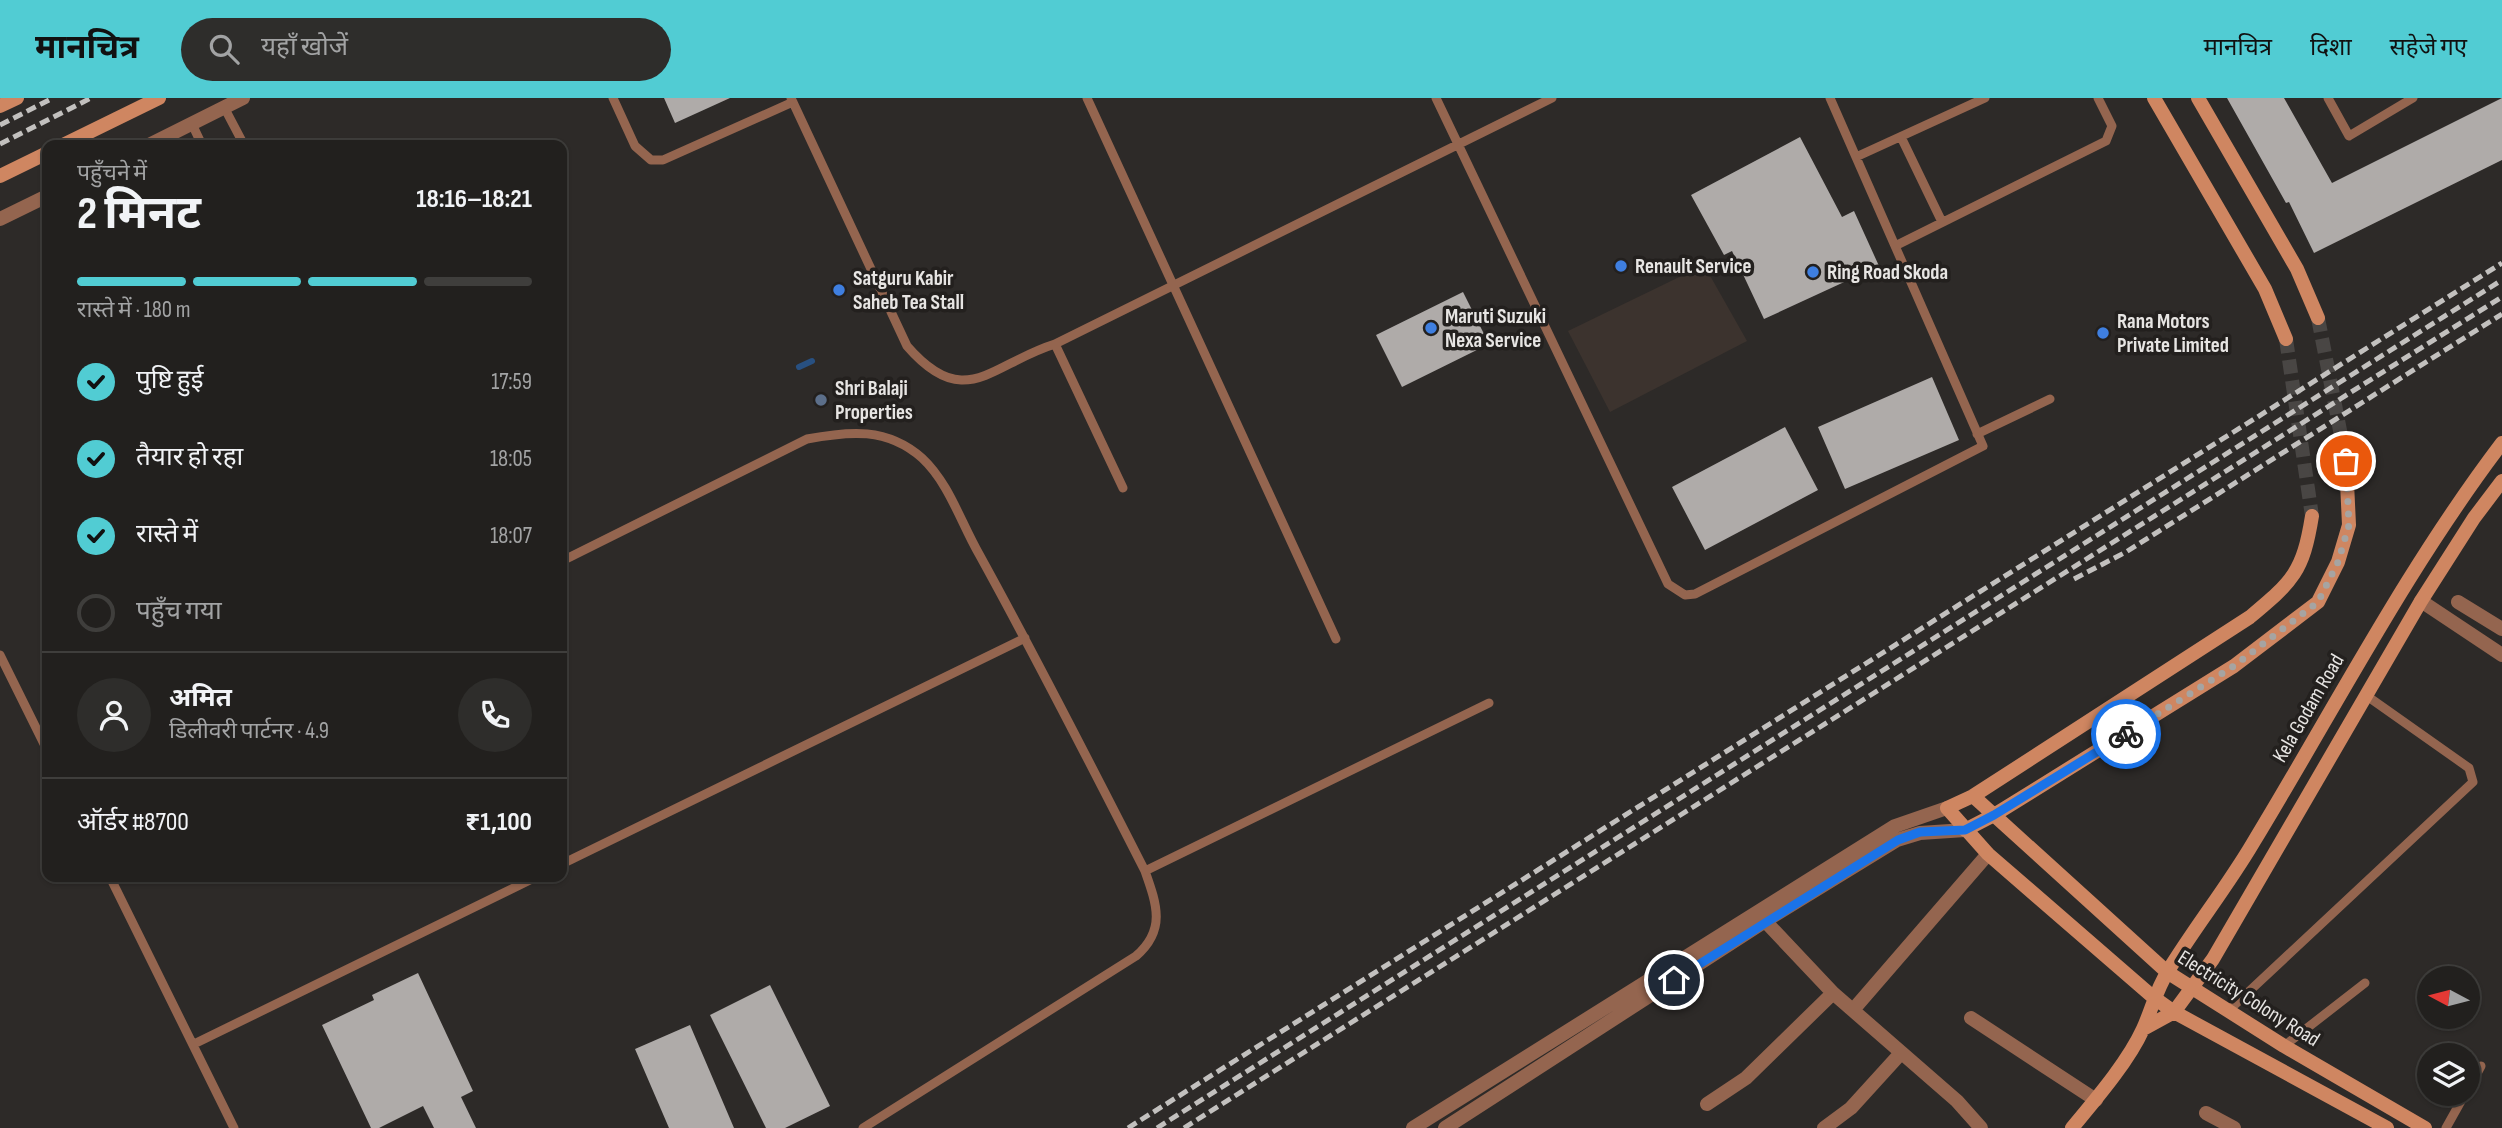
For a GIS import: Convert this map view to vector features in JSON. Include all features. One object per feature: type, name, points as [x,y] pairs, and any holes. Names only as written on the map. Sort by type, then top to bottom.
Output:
[{"type":"street","points":[[0,106],[17,98]]},
{"type":"street","points":[[73,140],[159,98]]},
{"type":"street","points":[[159,140],[243,98]]},
{"type":"street","points":[[2154,98],[2265,289],[2286,339]]},
{"type":"street","points":[[2198,98],[2297,269],[2318,318]]},
{"type":"street","points":[[0,176],[42,155]]},
{"type":"street","points":[[0,219],[42,198]]},
{"type":"street","name":"Kela Godam Road","points":[[2143,1029],[2153,997],[2167,972],[2252,845],[2444,522],[2502,443]]},
{"type":"street","points":[[1444,1128],[1765,921],[1898,840],[1920,832],[1965,830],[1994,815],[2234,666],[2318,602],[2338,562],[2349,525],[2346,461]]},
{"type":"street","points":[[2073,1128],[2096,1100],[2143,1029],[2174,1012],[2213,959],[2421,601],[2502,481]]},
{"type":"street","points":[[1413,1128],[1895,826],[1973,796],[2250,617],[2287,586],[2306,554],[2312,516]]},
{"type":"street","points":[[2421,601],[2502,654]]},
{"type":"street","points":[[2458,602],[2502,629]]},
{"type":"street","name":"Electricity Colony Road","points":[[1973,796],[2167,972],[2190,989],[2425,1128]]},
{"type":"street","name":"Electricity Colony Road","points":[[1947,808],[1988,854],[2153,997],[2174,1012],[2387,1128]]},
{"type":"street","points":[[1853,1010],[1988,854]]},
{"type":"street","points":[[1765,921],[1833,993],[1957,1101],[1981,1128]]},
{"type":"street","points":[[1707,1104],[1746,1077],[1833,993]]},
{"type":"street","points":[[1971,1018],[2096,1100]]},
{"type":"street","points":[[1824,1128],[1851,1108],[1901,1053]]},
{"type":"street","points":[[2206,1113],[2234,1128]]},
{"type":"lane","points":[[613,98],[635,146],[651,160],[663,160],[792,100],[895,323],[915,356],[949,379],[966,382],[1055,344],[1552,98]]},
{"type":"lane","points":[[1087,98],[1175,283],[1336,639]]},
{"type":"lane","points":[[1436,98],[1668,584],[1685,596],[1695,594],[1983,446],[1830,98]]},
{"type":"lane","points":[[1856,157],[1985,98]]},
{"type":"lane","points":[[1895,246],[2106,141],[2112,127],[2098,98]]},
{"type":"lane","points":[[2328,98],[2349,136],[2413,98]]},
{"type":"lane","points":[[224,107],[241,140]]},
{"type":"lane","points":[[191,124],[199,140]]},
{"type":"lane","points":[[1901,137],[1942,222]]},
{"type":"lane","points":[[1055,344],[1123,488]]},
{"type":"lane","points":[[1977,434],[2050,399]]},
{"type":"lane","points":[[567,559],[807,439],[844,432],[877,433],[922,459],[943,484],[958,518],[1025,638],[1145,871],[1156,903],[1156,924],[1150,944],[1136,956],[863,1128]]},
{"type":"lane","points":[[567,862],[1025,638]]},
{"type":"lane","points":[[0,655],[42,740]]},
{"type":"lane","points":[[2227,1012],[2473,782],[2469,768],[2367,696]]},
{"type":"lane","points":[[1145,871],[1489,704]]},
{"type":"lane","points":[[113,882],[234,1128]]},
{"type":"lane","points":[[194,1044],[526,882]]},
{"type":"lane","points":[[2284,1046],[2365,983]]},
{"type":"lane","points":[[2446,1128],[2458,1106]]},
{"type":"shaded area","points":[[1704,265],[1747,341],[1610,412],[1568,331]]},
{"type":"building","points":[[664,98],[730,98],[675,123]]},
{"type":"building","points":[[2227,98],[2284,98],[2332,183],[2502,98],[2502,160],[2314,253],[2289,202],[2286,203]]},
{"type":"building","points":[[1800,137],[1842,217],[1854,211],[1879,266],[1764,319],[1732,251],[1724,255],[1691,195]]},
{"type":"building","points":[[1463,292],[1489,344],[1402,387],[1376,335]]},
{"type":"building","points":[[1932,377],[1959,440],[1845,489],[1818,427]]},
{"type":"building","points":[[1785,427],[1818,490],[1705,550],[1672,487]]},
{"type":"building","points":[[418,973],[473,1091],[461,1097],[476,1128],[434,1128],[423,1106],[379,1128],[371,1128],[322,1025],[374,1000],[372,995]]},
{"type":"building","points":[[770,985],[830,1106],[785,1128],[766,1128],[710,1015]]},
{"type":"building","points":[[690,1025],[734,1128],[669,1128],[635,1049]]},
{"type":"waterway","points":[[799,367],[812,361]]},
{"type":"tunnel","points":[[2318,318],[2346,461]]},
{"type":"tunnel","points":[[2286,339],[2312,516]]},
{"type":"railway","points":[[0,125],[53,98]]},
{"type":"railway","points":[[0,144],[91,98]]},
{"type":"railway","points":[[1128,1128],[2502,263]]},
{"type":"railway","points":[[1157,1128],[2502,280]]},
{"type":"railway","points":[[1184,1128],[2502,297]]},
{"type":"railway","points":[[2074,579],[2126,552],[2502,314]]},
{"type":"way so far","points":[[2126,734],[2234,666],[2318,602],[2338,562],[2349,525],[2346,461]]},
{"type":"place","name":"Renault Service","points":[[1621,266]]},
{"type":"place","name":"Ring Road Skoda","points":[[1813,272]]},
{"type":"place","name":"Satguru Kabir Saheb Tea Stall","points":[[839,290]]},
{"type":"place","name":"Maruti Suzuki Nexa Service","points":[[1431,328]]},
{"type":"place","name":"Rana Motors Private Limited","points":[[2103,333]]},
{"type":"place","name":"Shri Balaji Properties","points":[[821,400]]},
{"type":"route","points":[[1674,980],[1898,840],[1920,832],[1965,830],[2126,734]]}]
